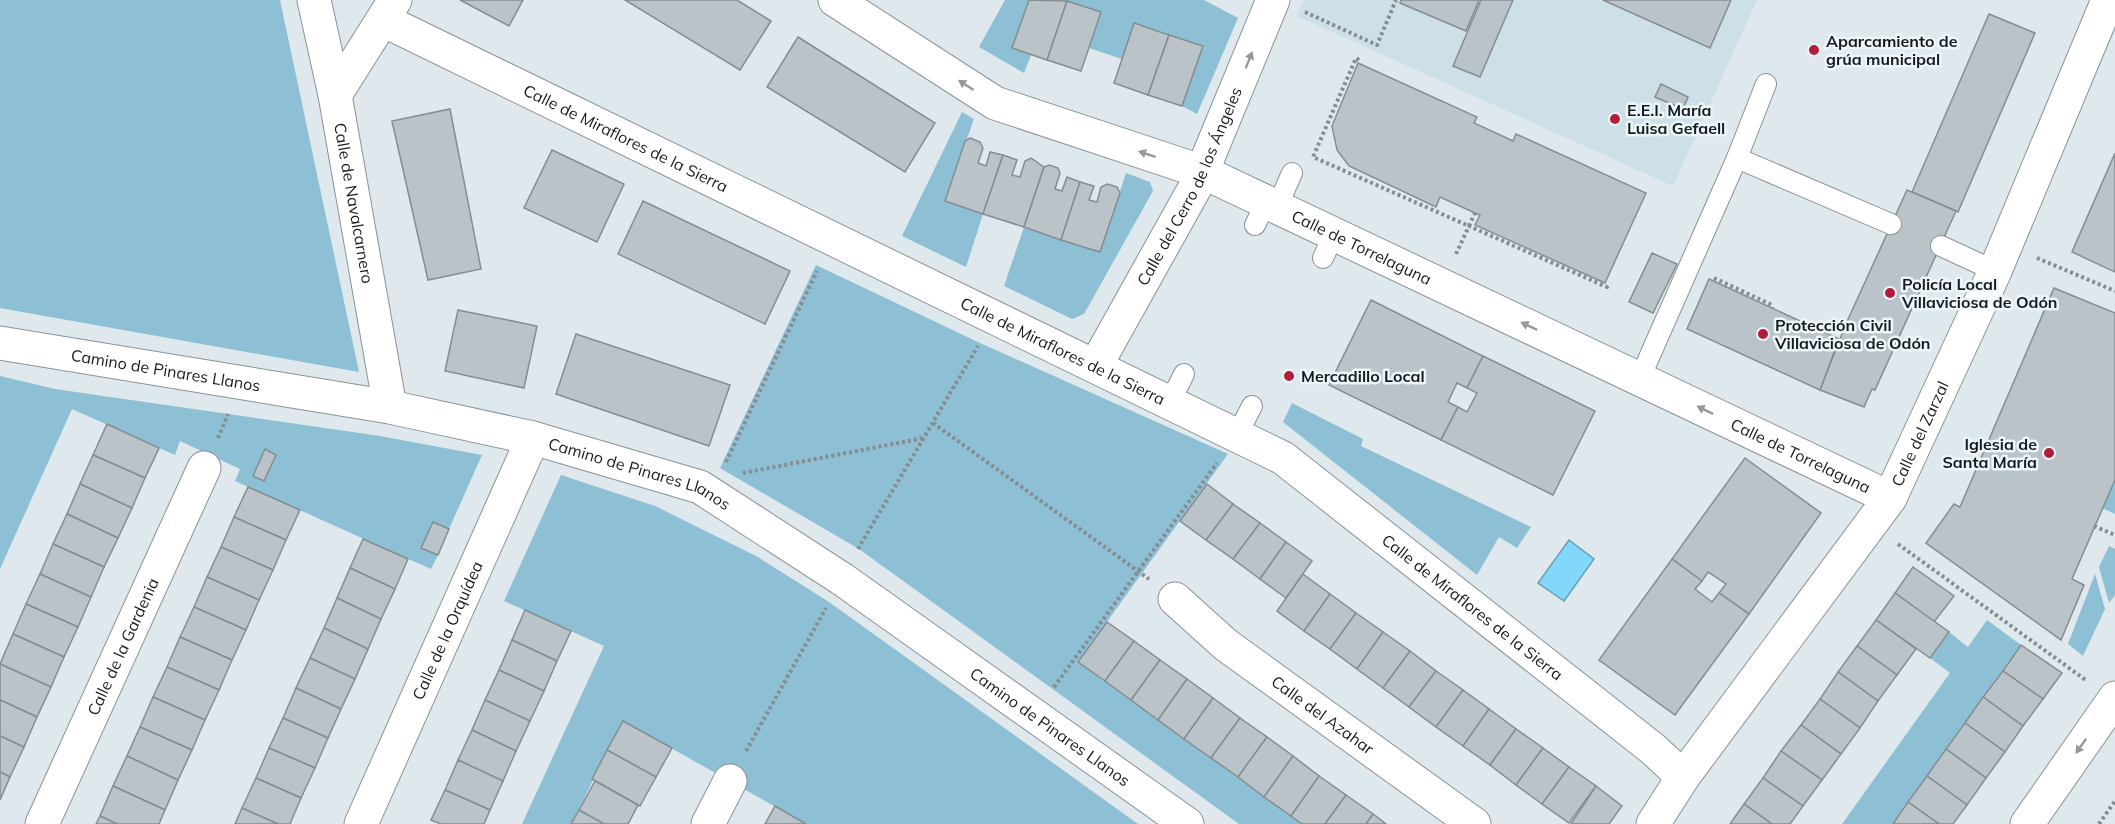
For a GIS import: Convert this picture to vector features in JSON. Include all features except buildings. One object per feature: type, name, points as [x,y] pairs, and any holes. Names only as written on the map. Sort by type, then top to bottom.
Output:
[{"type":"street","name":"Calle de Navalcarnero","points":[[314,0],[335,95],[390,407]]},
{"type":"street","name":"Calle de Torrelaguna","points":[[835,0],[995,103],[1203,172],[1329,246],[1442,284],[1890,498]]},
{"type":"street","name":"Calle del Zarzal","points":[[1653,824],[1683,777],[1890,498],[2000,258],[2108,0]]},
{"type":"street","name":"Calle del Cerro de los Ángeles","points":[[1096,365],[1203,172],[1287,5]]},
{"type":"street","points":[[335,95],[389,10]]},
{"type":"street","name":"Calle de Miraflores de la Sierra","points":[[389,10],[831,237],[1096,365],[1177,388],[1235,434],[1283,458],[1653,749],[1683,777]]},
{"type":"street","name":"Camino de Pinares Llanos","points":[[0,343],[390,407],[533,438],[700,486],[725,487],[842,579],[1187,824]]},
{"type":"street","name":"Calle de la Orquídea","points":[[361,824],[533,438]]},
{"type":"street","name":"Calle de la Gardenia","points":[[42,824],[204,468]]},
{"type":"street","name":"Calle del Azahar","points":[[1175,599],[1226,645],[1474,824]]},
{"type":"street","points":[[2027,824],[2114,699]]},
{"type":"street","points":[[708,824],[730,781]]},
{"type":"lane","points":[[1640,378],[1737,158],[1766,84]]},
{"type":"lane","points":[[1737,158],[1892,224]]},
{"type":"lane","points":[[1266,211],[1292,173]]},
{"type":"lane","points":[[1941,246],[2000,258]]},
{"type":"lane","points":[[1235,434],[1252,406]]},
{"type":"path","points":[[1287,5],[1377,45],[1396,0]]},
{"type":"path","points":[[1359,60],[1356,58],[1336,108],[1312,157],[1607,287],[1608,285]]},
{"type":"path","points":[[1442,284],[1475,213]]},
{"type":"path","points":[[831,237],[723,470],[725,487],[924,437]]},
{"type":"path","points":[[2000,258],[2115,291]]},
{"type":"path","points":[[204,468],[243,383]]},
{"type":"path","points":[[933,423],[1139,570],[1175,599]]},
{"type":"path","points":[[1034,714],[1225,452],[1235,434]]},
{"type":"path","points":[[1871,525],[2114,699]]},
{"type":"path","points":[[2094,526],[2115,535]]},
{"type":"path","points":[[2099,824],[2115,801]]},
{"type":"shaded area","points":[[0,0],[280,0],[359,372],[0,308]]},
{"type":"shaded area","points":[[1005,0],[1029,0],[1013,48],[1031,55],[1024,73],[979,47]]},
{"type":"shaded area","points":[[1065,0],[1204,0],[1238,18],[1197,114],[1182,106],[1203,46],[1135,23],[1122,59],[1089,48],[1101,12]]},
{"type":"shaded area","name":"E.E.I. María Luisa Gefaell","points":[[1304,0],[1757,0],[1673,186],[1297,16]]},
{"type":"shaded area","points":[[962,112],[974,119],[945,201],[983,214],[966,267],[902,236]]},
{"type":"shaded area","points":[[1126,173],[1150,182],[1153,191],[1084,314],[1072,319],[1004,286],[1024,227],[1100,252]]},
{"type":"shaded area","points":[[816,265],[980,343],[1228,454],[1078,662],[1302,824],[1239,824],[859,549],[720,468]]},
{"type":"shaded area","points":[[0,376],[55,389],[380,436],[482,455],[449,529],[422,548],[438,555],[431,569],[235,481],[240,469],[180,441],[175,455],[72,409],[0,569]]},
{"type":"shaded area","points":[[1292,403],[1363,439],[1361,446],[1531,527],[1517,548],[1499,537],[1477,575],[1283,422]]},
{"type":"shaded area","points":[[561,475],[655,506],[756,556],[829,602],[1138,824],[806,824],[623,721],[571,824],[522,824],[604,646],[504,601]]},
{"type":"shaded area","points":[[2115,480],[2115,514],[2102,508]]},
{"type":"shaded area","points":[[1569,540],[1594,559],[1564,601],[1538,583]]},
{"type":"shaded area","points":[[2109,546],[2115,549],[2115,595],[2109,603],[2099,567]]},
{"type":"shaded area","points":[[2095,574],[2105,609],[2083,656],[2068,644]]},
{"type":"shaded area","points":[[1987,620],[2021,645],[1893,824],[1842,824],[1950,673],[1930,658],[1949,632],[1968,647]]},
{"type":"place","name":"Aparcamiento de grúa municipal","points":[[1814,50]]},
{"type":"place","name":"E.E.I. María Luisa Gefaell","points":[[1615,119]]},
{"type":"place","name":"Policía Local Villaviciosa de Odón","points":[[1890,293]]},
{"type":"place","name":"Protección Civil Villaviciosa de Odón","points":[[1763,334]]},
{"type":"place","name":"Mercadillo Local","points":[[1289,376]]},
{"type":"place","name":"Iglesia de Santa María","points":[[2049,453]]}]
